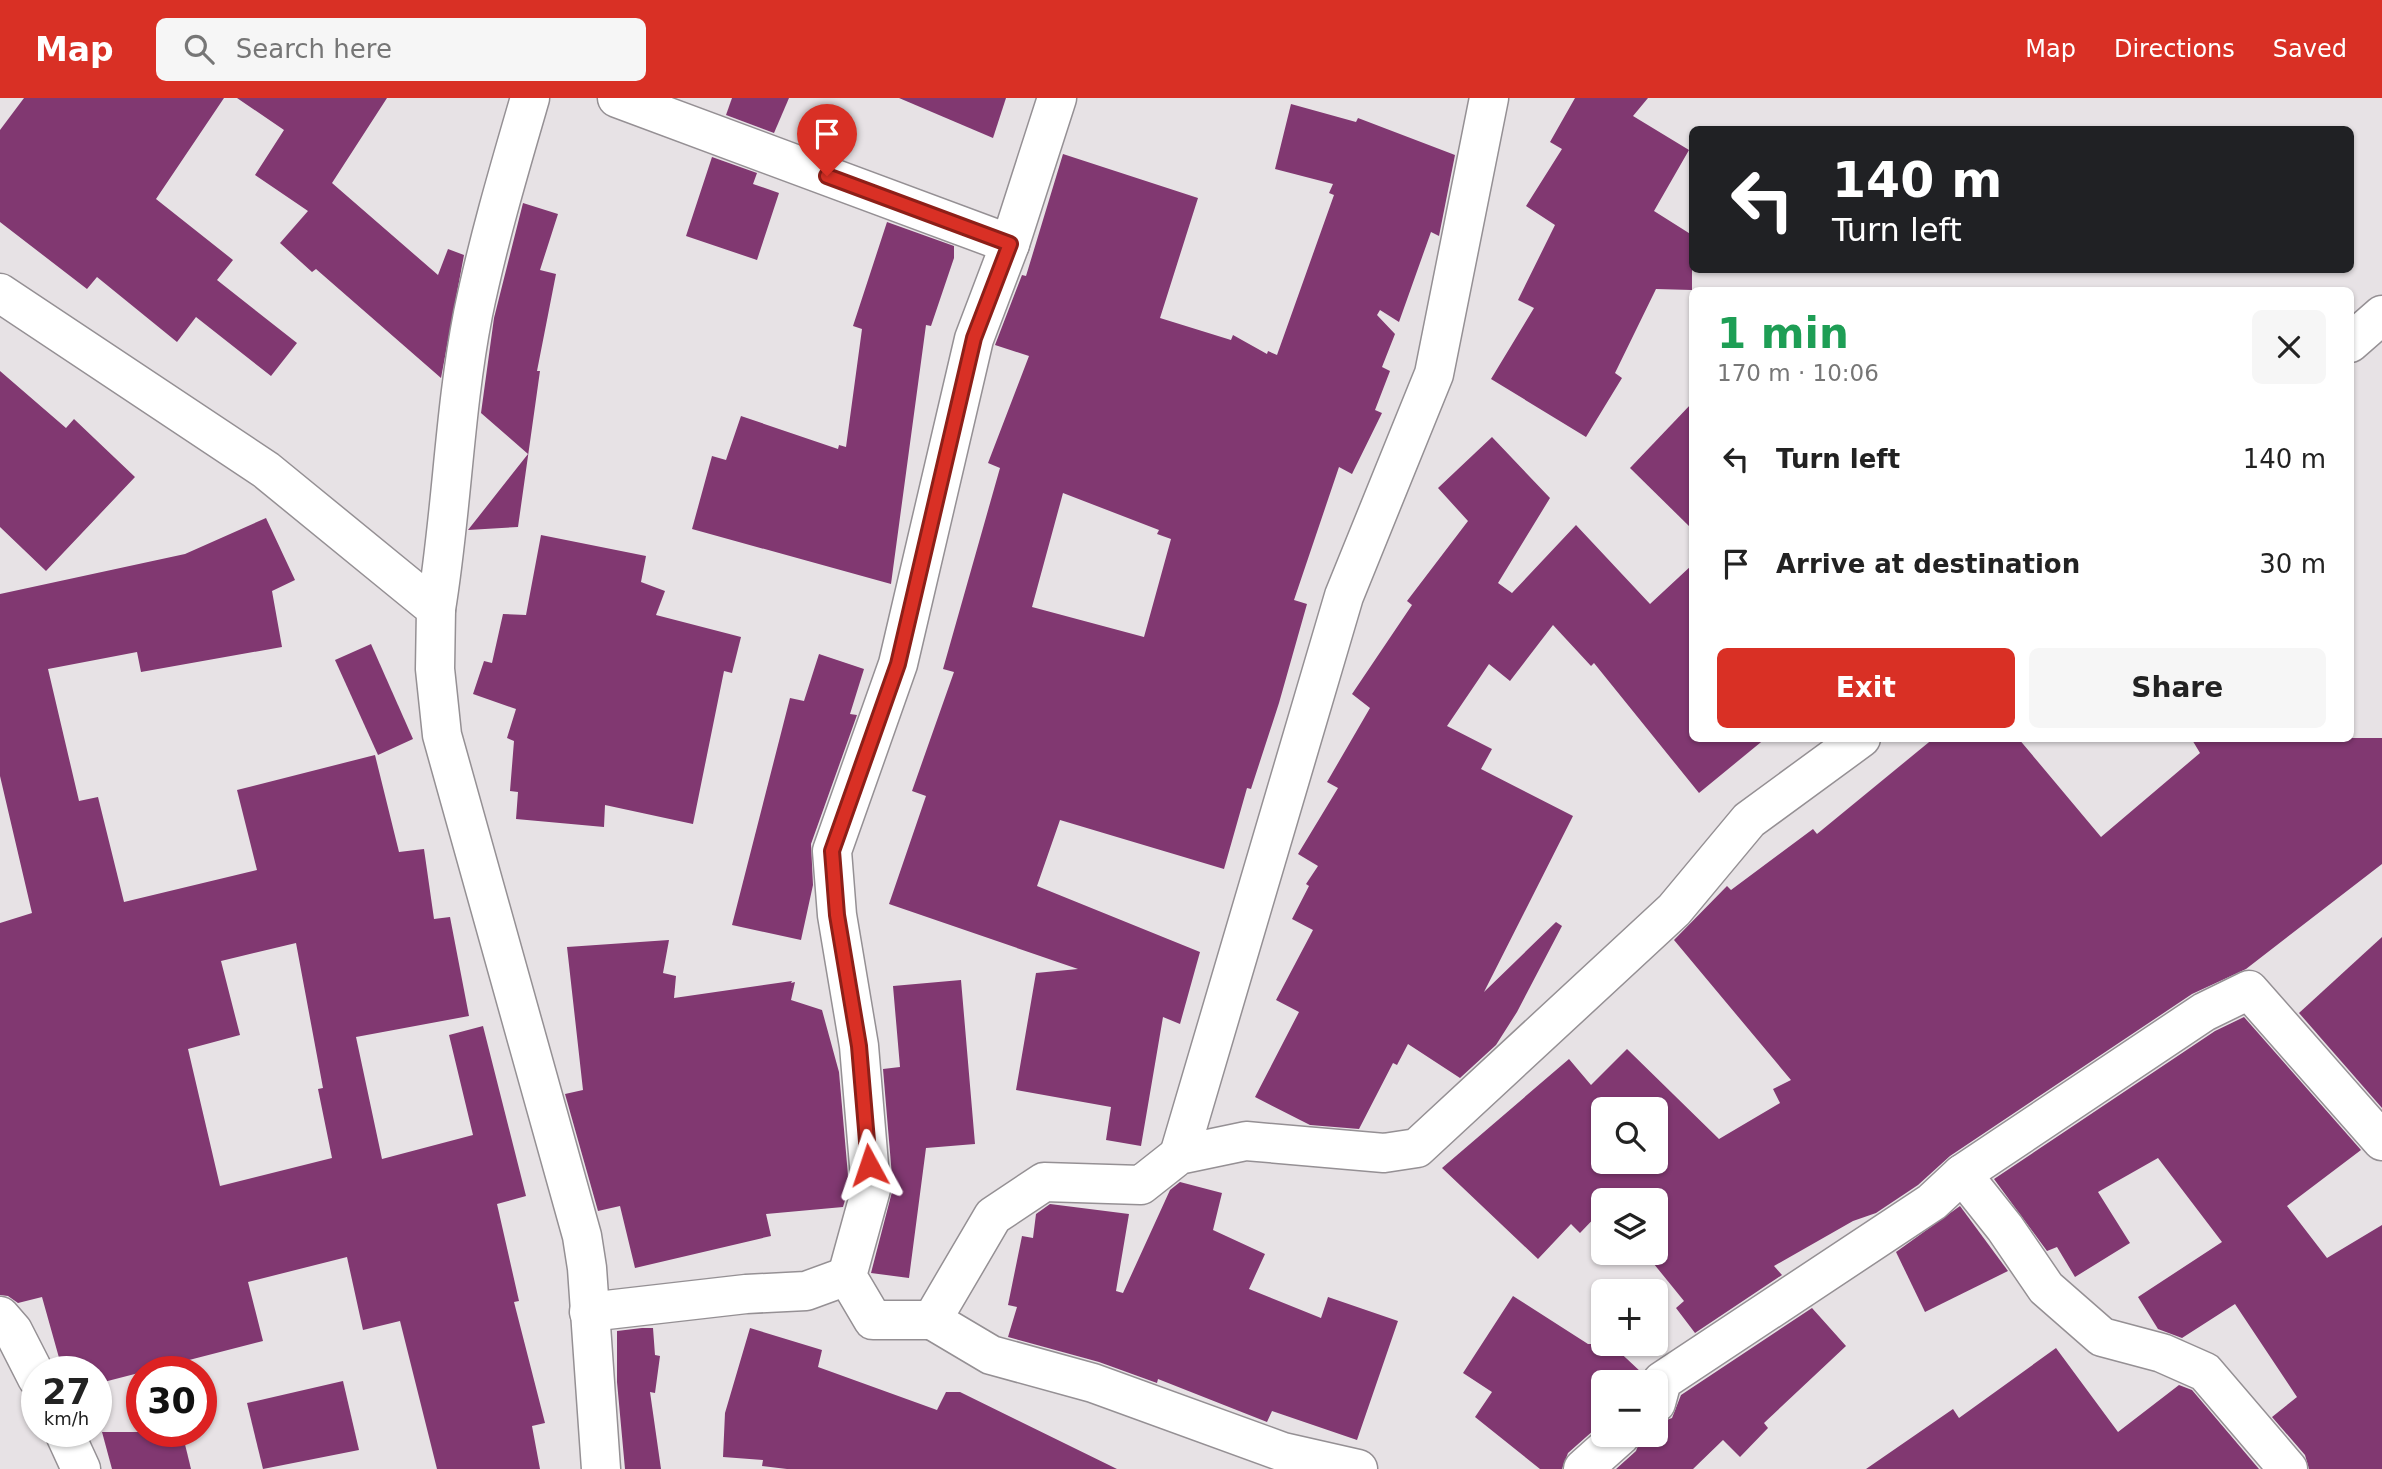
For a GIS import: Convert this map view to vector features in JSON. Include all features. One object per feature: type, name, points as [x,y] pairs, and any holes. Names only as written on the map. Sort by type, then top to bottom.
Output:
[{"type":"street","points":[[530,98],[497,212],[473,316],[449,531],[436,609],[435,669],[442,735],[582,1236],[601,1469]]},
{"type":"street","points":[[617,98],[1010,244]]},
{"type":"street","points":[[873,1321],[847,1276],[871,1189],[859,1046],[837,915],[832,851],[898,664],[974,338],[1010,244],[1057,98]]},
{"type":"street","points":[[1179,1155],[1344,596],[1434,374],[1489,98]]},
{"type":"street","points":[[0,293],[265,470],[436,609]]},
{"type":"street","points":[[2354,340],[2382,315]]},
{"type":"street","points":[[932,1320],[993,1216],[1044,1182],[1141,1185],[1179,1155],[1246,1141],[1384,1153],[1417,1148],[1674,910],[1749,820],[1856,742]]},
{"type":"street","points":[[1668,1377],[1932,1202],[1962,1174],[2204,1012],[2249,990],[2382,1141]]},
{"type":"street","points":[[1962,1174],[2005,1228],[2046,1289],[2102,1337],[2162,1353],[2205,1372],[2288,1469]]},
{"type":"street","points":[[589,1312],[746,1294],[806,1291],[847,1276]]},
{"type":"street","points":[[806,1291],[873,1321],[932,1320],[991,1355],[1093,1383],[1283,1452],[1357,1469]]},
{"type":"street","points":[[0,1316],[13,1331],[26,1356]]},
{"type":"street","points":[[71,1447],[81,1469]]},
{"type":"street","points":[[1583,1469],[1608,1447]]},
{"type":"building","points":[[24,98],[224,98],[156,199],[233,260],[217,280],[297,343],[271,376],[196,317],[177,342],[97,277],[87,289],[0,222],[0,130]]},
{"type":"building","points":[[237,98],[387,98],[332,183],[438,275],[448,249],[464,255],[441,378],[316,269],[312,272],[280,243],[308,211],[255,175],[284,130]]},
{"type":"building","points":[[732,98],[789,98],[774,133],[726,115]]},
{"type":"building","points":[[899,98],[1006,98],[993,138]]},
{"type":"building","points":[[1575,98],[1648,98],[1633,116],[1689,150],[1654,211],[1689,233],[1689,273],[1692,273],[1692,287],[1689,290],[1656,289],[1615,373],[1622,378],[1586,437],[1491,379],[1534,308],[1518,300],[1555,225],[1526,206],[1562,149],[1550,142]]},
{"type":"building","points":[[1291,104],[1356,122],[1358,118],[1455,155],[1439,236],[1431,232],[1399,322],[1380,310],[1377,315],[1395,334],[1382,367],[1390,371],[1375,410],[1382,413],[1352,474],[1339,467],[1294,600],[1307,604],[1279,703],[1251,789],[1247,788],[1224,869],[1060,820],[1037,886],[1200,952],[1180,1024],[1163,1017],[1141,1146],[1106,1140],[1111,1107],[1016,1090],[1036,973],[1078,969],[889,904],[926,796],[912,791],[954,672],[943,669],[1000,468],[988,463],[1029,356],[995,345],[1022,275],[1026,276],[1063,154],[1198,198],[1160,318],[1231,340],[1233,335],[1267,354],[1268,351],[1277,355],[1334,195],[1329,193],[1333,184],[1275,169]],"holes":[[[1063,493],[1159,530],[1157,534],[1171,539],[1144,637],[1032,607]]]},
{"type":"building","points":[[712,157],[757,173],[753,184],[779,193],[757,260],[686,236]]},
{"type":"building","points":[[523,203],[558,214],[540,270],[556,274],[537,371],[540,371],[518,527],[468,530],[528,454],[481,413],[494,318]]},
{"type":"building","points":[[887,222],[954,246],[954,258],[931,326],[926,325],[891,584],[692,529],[712,456],[726,460],[741,416],[838,449],[839,445],[846,447],[862,329],[853,326]]},
{"type":"building","points":[[0,371],[66,428],[74,419],[135,477],[46,571],[0,527]]},
{"type":"building","points":[[1689,406],[1689,526],[1630,468]]},
{"type":"building","points":[[1492,437],[1550,498],[1498,583],[1512,593],[1576,525],[1650,604],[1689,568],[1689,742],[1761,742],[1699,793],[1594,663],[1591,666],[1553,625],[1510,681],[1489,664],[1447,726],[1492,749],[1481,769],[1573,816],[1484,992],[1556,922],[1562,926],[1517,1012],[1496,1045],[1460,1078],[1408,1044],[1397,1065],[1393,1063],[1359,1129],[1310,1125],[1255,1097],[1299,1012],[1276,1000],[1313,930],[1292,919],[1309,886],[1306,884],[1318,866],[1298,854],[1338,788],[1327,782],[1370,708],[1352,694],[1412,605],[1407,601],[1468,521],[1438,488]]},
{"type":"building","points":[[266,518],[295,580],[272,591],[282,647],[141,672],[137,652],[48,669],[79,801],[98,797],[124,902],[257,870],[237,790],[375,755],[399,852],[424,849],[434,919],[450,917],[469,1016],[356,1037],[382,1159],[473,1135],[449,1035],[483,1026],[526,1196],[497,1204],[519,1301],[514,1302],[545,1423],[532,1426],[540,1469],[437,1469],[400,1321],[363,1330],[347,1257],[248,1282],[263,1341],[205,1356],[126,1356],[126,1376],[112,1380],[112,1356],[59,1356],[42,1297],[18,1303],[8,1296],[0,1295],[0,923],[32,913],[0,776],[0,594],[185,554]],"holes":[[[296,943],[323,1088],[318,1089],[332,1158],[220,1186],[188,1049],[240,1035],[221,961]]]},
{"type":"building","points":[[541,535],[646,556],[641,582],[665,591],[656,615],[741,637],[732,673],[724,671],[693,824],[605,805],[604,827],[516,819],[518,792],[510,791],[514,741],[507,738],[516,709],[473,694],[484,661],[492,663],[503,614],[526,615]]},
{"type":"building","points":[[371,644],[413,739],[378,755],[335,660]]},
{"type":"building","points":[[819,654],[864,669],[850,714],[857,715],[811,844],[813,885],[801,940],[732,925],[790,698],[804,701]]},
{"type":"building","points":[[2354,738],[2382,738],[2382,864],[2246,969],[2192,994],[1950,1156],[1918,1185],[1876,1213],[1853,1221],[1774,1266],[1782,1275],[1695,1333],[1676,1308],[1684,1301],[1655,1265],[1668,1265],[1668,1188],[1591,1188],[1591,1222],[1580,1233],[1571,1224],[1538,1259],[1442,1168],[1569,1059],[1591,1085],[1627,1049],[1719,1139],[1780,1103],[1773,1089],[1791,1080],[1674,940],[1727,886],[1731,890],[1813,829],[1817,834],[1929,742],[2021,742],[2101,837],[2200,753],[2193,742],[2354,742]]},
{"type":"building","points":[[2382,937],[2382,1108],[2299,1013]]},
{"type":"building","points":[[669,940],[663,973],[676,976],[674,998],[792,981],[791,983],[795,982],[791,1000],[822,1010],[839,1072],[849,1187],[843,1207],[766,1214],[771,1236],[635,1268],[620,1206],[598,1211],[565,1094],[583,1090],[567,947]]},
{"type":"building","points":[[961,980],[975,1144],[926,1148],[909,1278],[871,1273],[893,1188],[883,1069],[900,1067],[893,986]]},
{"type":"building","points":[[2244,1017],[2361,1150],[2287,1206],[2327,1258],[2382,1225],[2382,1469],[2309,1469],[2305,1455],[2272,1417],[2297,1397],[2235,1304],[2182,1338],[2158,1329],[2138,1297],[2222,1242],[2158,1158],[2098,1192],[2130,1243],[2075,1277],[2057,1247],[2047,1251],[1994,1179],[2215,1031]]},
{"type":"building","points":[[1180,1182],[1222,1193],[1213,1230],[1265,1254],[1249,1289],[1321,1318],[1328,1297],[1398,1321],[1357,1440],[1272,1411],[1267,1422],[1158,1379],[1157,1383],[1099,1362],[1008,1337],[1017,1307],[1008,1305],[1022,1236],[1033,1238],[1036,1214],[1050,1204],[1129,1214],[1116,1291],[1123,1293],[1170,1190]]},
{"type":"building","points":[[1960,1206],[2008,1271],[1925,1312],[1896,1252]]},
{"type":"building","points":[[1513,1296],[1591,1344],[1591,1356],[1624,1356],[1639,1370],[1591,1370],[1591,1433],[1568,1453],[1562,1469],[1540,1469],[1475,1417],[1492,1392],[1463,1373]]},
{"type":"building","points":[[1812,1308],[1846,1346],[1764,1423],[1768,1428],[1740,1457],[1723,1440],[1693,1469],[1616,1469],[1638,1447],[1668,1447],[1668,1420],[1672,1418],[1681,1395]]},
{"type":"building","points":[[653,1328],[655,1355],[660,1356],[655,1393],[650,1392],[661,1469],[625,1469],[617,1382],[617,1331]]},
{"type":"building","points":[[750,1328],[822,1350],[818,1367],[937,1410],[946,1392],[960,1392],[1117,1469],[787,1469],[762,1466],[763,1460],[723,1457],[725,1413]]},
{"type":"building","points":[[2056,1348],[2118,1432],[2179,1385],[2192,1390],[2259,1469],[1866,1469],[1953,1409],[1959,1418]]},
{"type":"building","points":[[343,1381],[359,1450],[263,1469],[247,1403]]},
{"type":"building","points":[[112,1432],[126,1432],[126,1447],[186,1447],[191,1469],[112,1469],[106,1447],[112,1447]]},
{"type":"route","points":[[827,176],[1010,244],[974,338],[898,664],[842,830],[832,851],[837,915],[859,1046],[869,1165]]}]
